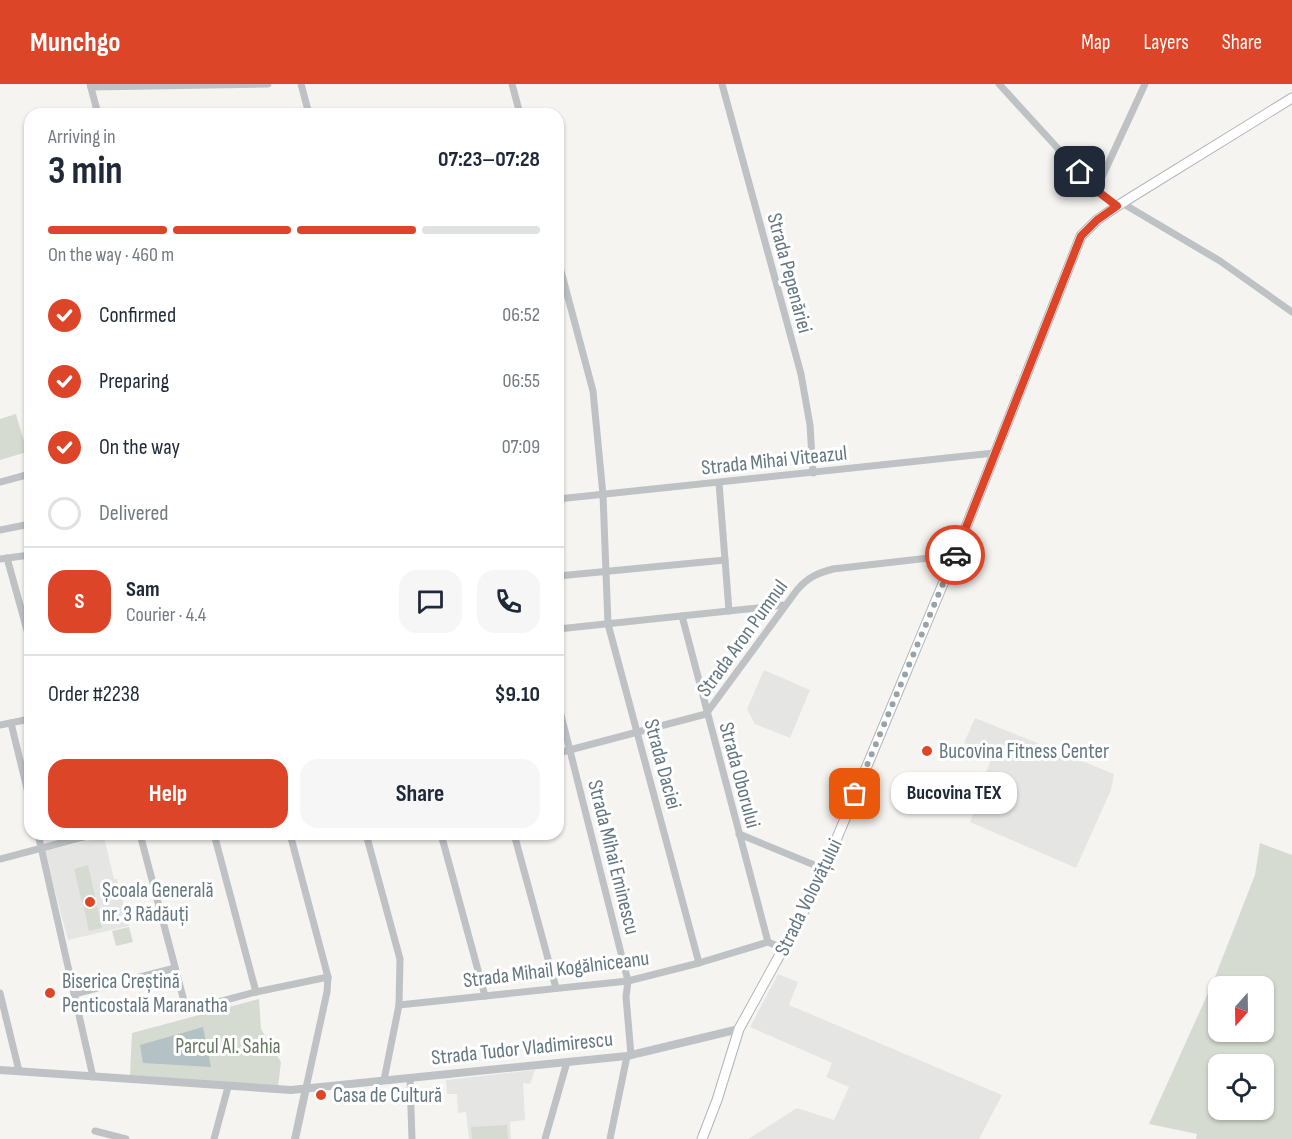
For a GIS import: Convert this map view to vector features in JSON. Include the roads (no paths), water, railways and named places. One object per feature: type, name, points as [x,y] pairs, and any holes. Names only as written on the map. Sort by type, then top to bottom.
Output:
[{"type":"main road","name":"Strada Volovățului","points":[[702,1139],[740,1029],[824,869],[955,555],[1081,236],[1097,220],[1120,204],[1292,98]]},
{"type":"street","points":[[96,108],[90,85],[268,84]]},
{"type":"street","points":[[301,84],[307,108]]},
{"type":"street","points":[[512,84],[518,108]]},
{"type":"street","name":"Strada Pepenăriei","points":[[722,84],[801,374],[810,425],[813,472]]},
{"type":"street","points":[[999,84],[1096,190],[1220,261],[1292,312]]},
{"type":"street","points":[[1096,190],[1146,84]]},
{"type":"street","name":"Strada Daciei","points":[[564,282],[593,391],[603,495],[608,624],[699,963]]},
{"type":"street","name":"Strada Mihai Viteazul","points":[[564,499],[994,453]]},
{"type":"street","points":[[0,482],[24,476]]},
{"type":"street","points":[[719,483],[729,611]]},
{"type":"street","points":[[0,530],[24,525]]},
{"type":"street","name":"Strada Aron Pumnul","points":[[564,752],[706,714],[785,605],[805,580],[816,573],[955,555]]},
{"type":"street","points":[[24,556],[4,559],[24,622]]},
{"type":"street","points":[[564,576],[725,560]]},
{"type":"street","points":[[564,628],[785,605]]},
{"type":"street","name":"Strada Oborului","points":[[681,616],[768,942]]},
{"type":"street","points":[[0,725],[24,720]]},
{"type":"street","points":[[11,723],[24,776]]},
{"type":"street","name":"Strada Mihai Eminescu","points":[[564,726],[628,981],[626,997],[629,1055],[610,1139]]},
{"type":"street","points":[[740,834],[824,869]]},
{"type":"street","points":[[39,840],[93,1077]]},
{"type":"street","points":[[0,859],[72,840]]},
{"type":"street","points":[[142,840],[185,1005],[192,1009],[256,992],[328,977]]},
{"type":"street","points":[[216,840],[256,992]]},
{"type":"street","points":[[292,840],[328,977],[327,992],[295,1139]]},
{"type":"street","points":[[368,840],[400,959],[399,1005],[384,1080]]},
{"type":"street","points":[[443,840],[485,996]]},
{"type":"street","points":[[516,840],[556,988]]},
{"type":"street","points":[[768,942],[784,949]]},
{"type":"street","name":"Strada Mihail Kogălniceanu","points":[[399,1005],[628,981],[768,942]]},
{"type":"street","points":[[74,994],[176,968]]},
{"type":"street","points":[[0,993],[19,1071]]},
{"type":"street","name":"Strada Tudor Vladimirescu","points":[[0,1070],[291,1090],[629,1055],[740,1029]]},
{"type":"street","points":[[545,1139],[567,1062]]},
{"type":"street","points":[[410,1078],[412,1139]]},
{"type":"street","points":[[214,1139],[228,1087]]},
{"type":"street","points":[[95,1131],[126,1139]]},
{"type":"place","name":"Bucovina Fitness Center","points":[[927,751]]},
{"type":"place","name":"Bucovina TEX","points":[[855,794]]},
{"type":"place","name":"Școala Generală nr. 3 Rădăuți","points":[[90,902]]},
{"type":"place","name":"Biserica Creștină Penticostală Maranatha","points":[[50,993]]},
{"type":"place","name":"Casa de Cultură","points":[[321,1095]]},
{"type":"park label","name":"Parcul Al. Sahia","points":[[228,1046]]}]
